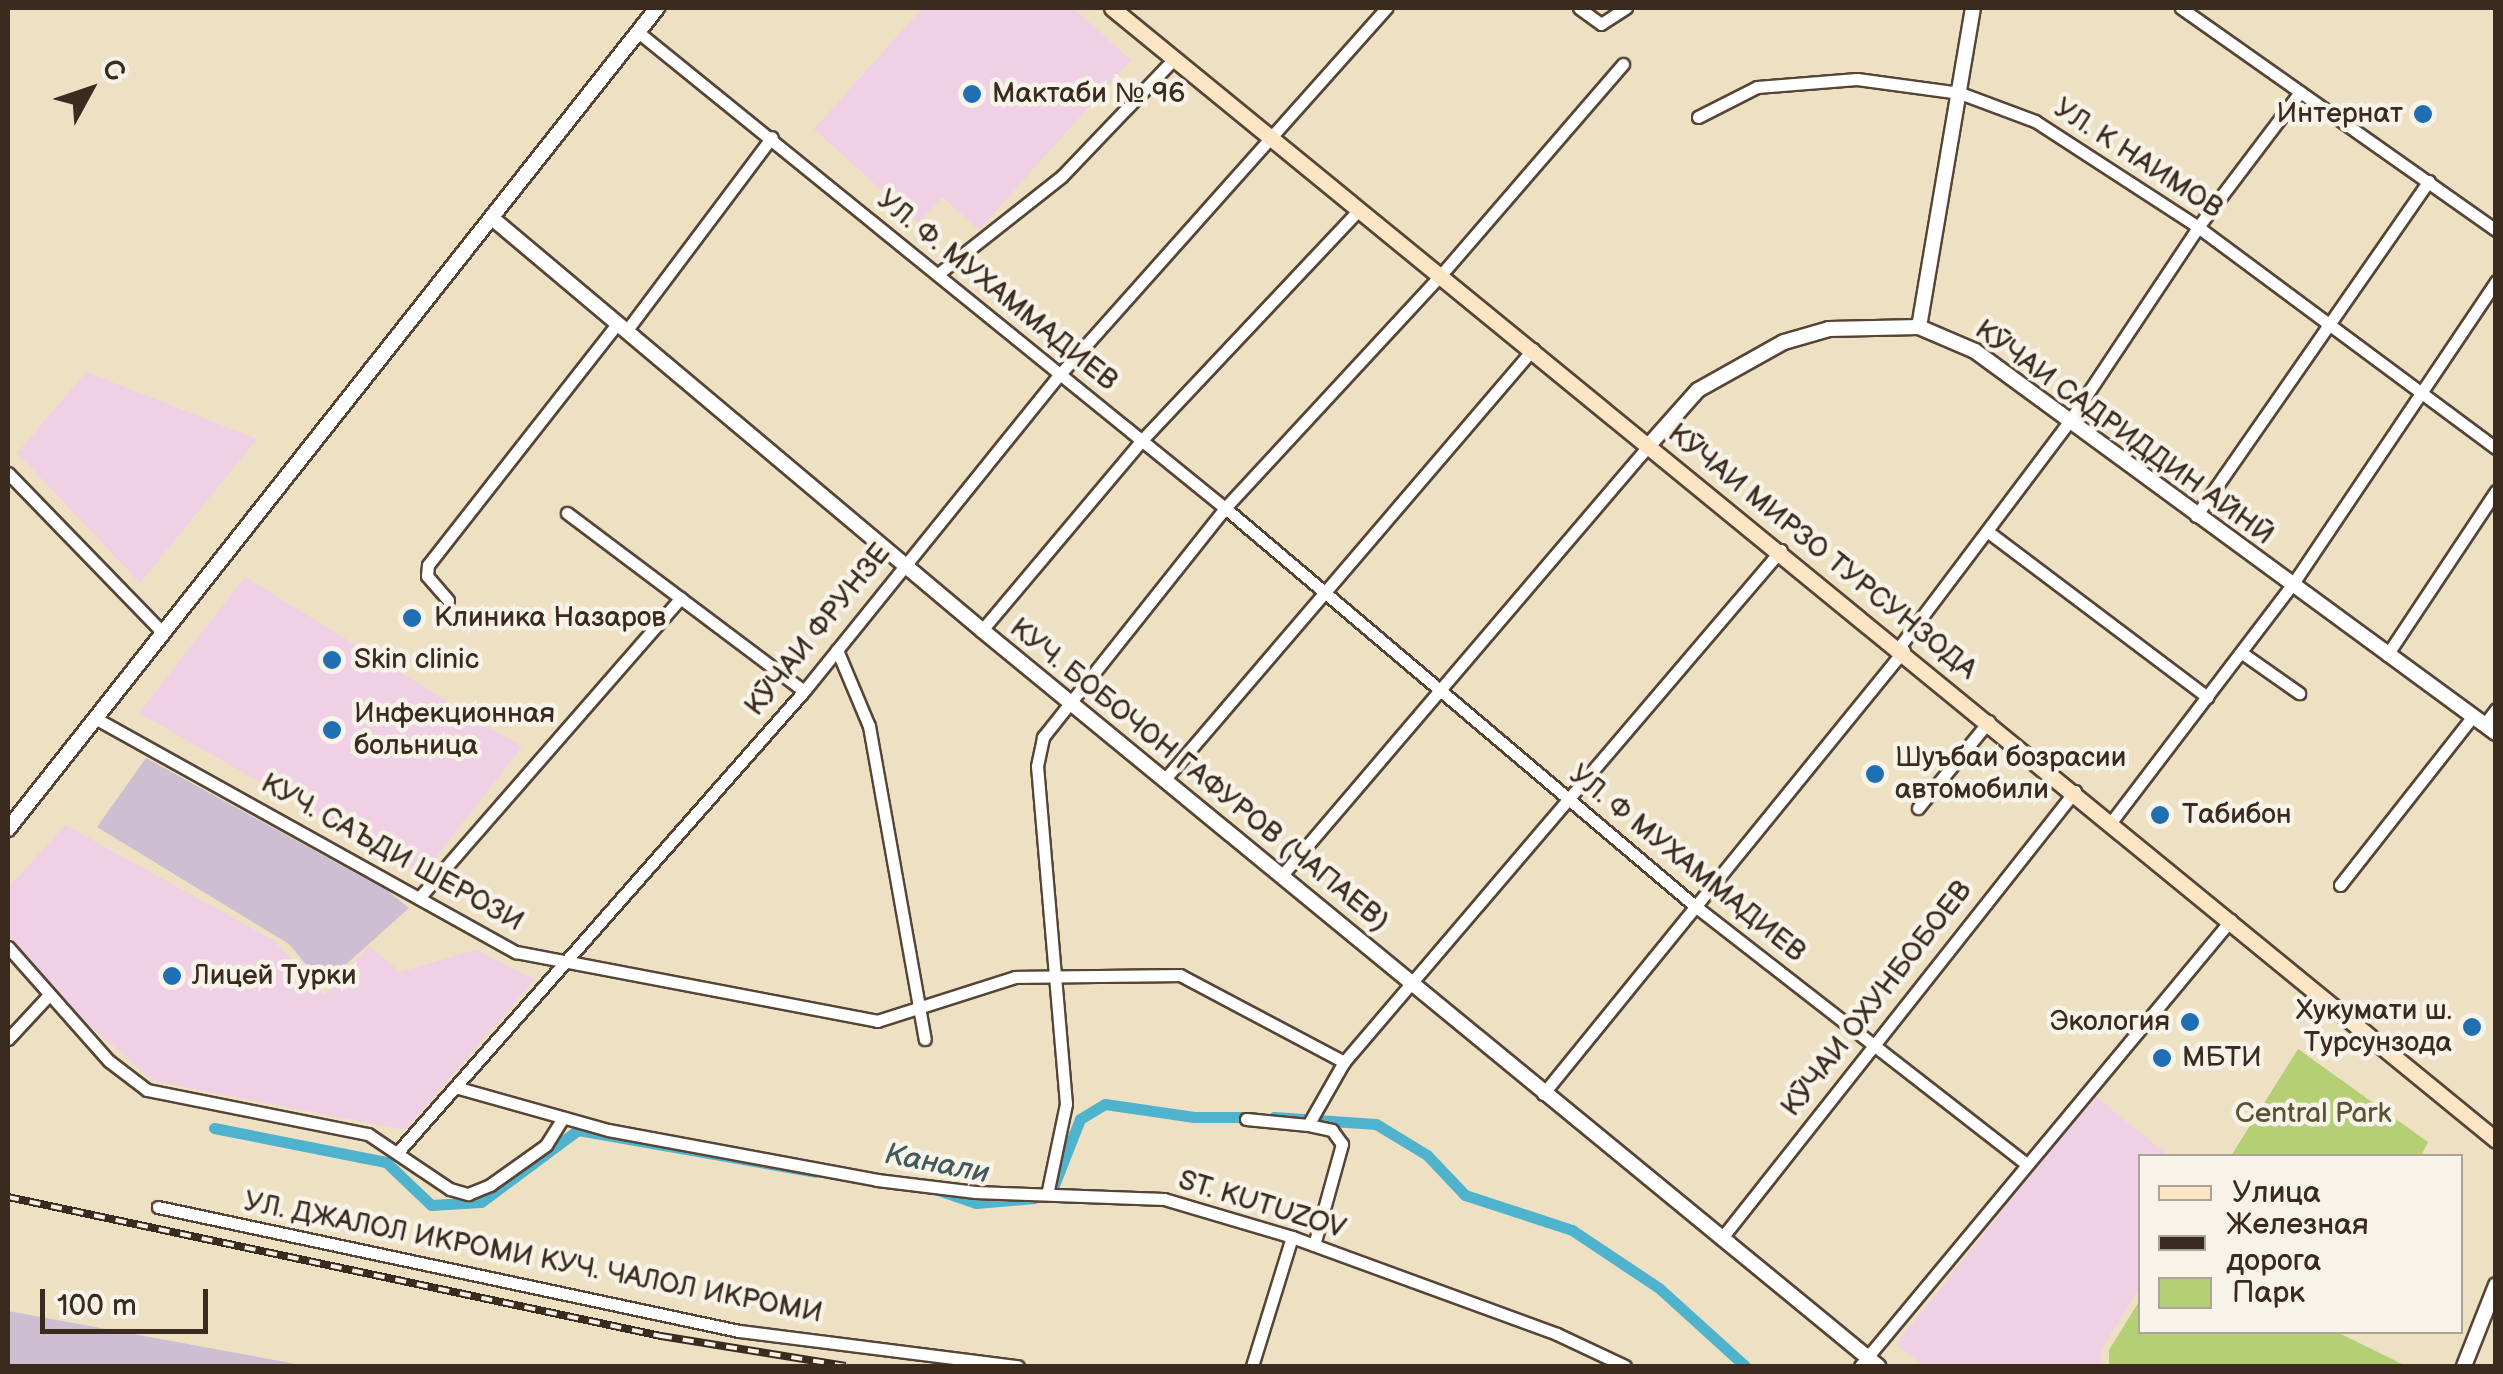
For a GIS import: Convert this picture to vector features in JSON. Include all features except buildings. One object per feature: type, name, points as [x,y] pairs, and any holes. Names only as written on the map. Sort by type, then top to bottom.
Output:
[{"type":"main road","name":"КӮЧАИ МИРЗО ТУРСУНЗОДА","points":[[1112,8],[1902,648],[2496,1140]]},
{"type":"street","points":[[8,829],[658,8]]},
{"type":"street","name":"КӮЧАИ ФРУНЗЕ","points":[[398,1152],[561,962],[804,691],[1061,373],[1386,8]]},
{"type":"street","points":[[1580,8],[1601,24],[1626,8]]},
{"type":"street","points":[[1918,327],[1973,8]]},
{"type":"street","points":[[2181,8],[2496,230]]},
{"type":"street","name":"УЛ. Ф. МУХАММАДИЕВ","points":[[638,32],[772,137],[1324,590]]},
{"type":"street","points":[[938,274],[1062,176],[1174,59]]},
{"type":"street","points":[[1048,1190],[1066,1104],[1036,766],[1042,737],[1067,700],[1225,508],[1440,276],[1623,64]]},
{"type":"street","name":"УЛ. К НАИМОВ","points":[[1698,117],[1757,86],[1813,78],[1960,93],[2068,136],[2198,227],[2417,394],[2496,448]]},
{"type":"street","points":[[1542,1094],[1902,648],[2068,424],[2198,227],[2300,92]]},
{"type":"street","points":[[448,600],[426,576],[428,565],[772,137]]},
{"type":"street","points":[[2196,516],[2429,181]]},
{"type":"street","points":[[982,630],[1142,440],[1359,210]]},
{"type":"street","name":"КУЧ. БОБОЧОН ГАФУРОВ (ЧАПАЕВ)","points":[[492,218],[982,630],[1283,874],[1868,1363]]},
{"type":"street","points":[[2112,822],[2292,585],[2496,281]]},
{"type":"street","name":"КӮЧАИ САДРИДДИН АЙНӢ","points":[[1650,444],[1698,390],[1784,342],[1828,329],[1918,327],[1975,351],[2068,424],[2484,725]]},
{"type":"street","points":[[1165,779],[1533,349]]},
{"type":"street","points":[[1283,874],[1650,444]]},
{"type":"street","points":[[8,473],[161,631]]},
{"type":"street","points":[[2388,654],[2496,491]]},
{"type":"street","points":[[568,513],[804,691]]},
{"type":"street","points":[[1987,531],[2207,697]]},
{"type":"street","points":[[1308,1126],[1344,1062],[1564,798],[1781,550]]},
{"type":"street","name":"УЛ. Ф МУХАММАДИЕВ","points":[[1324,590],[1439,692],[1696,906],[2027,1164]]},
{"type":"street","points":[[419,898],[681,598]]},
{"type":"street","points":[[837,650],[869,726],[925,1039]]},
{"type":"street","points":[[2242,653],[2299,692]]},
{"type":"street","points":[[2340,885],[2496,709]]},
{"type":"street","name":"КУЧ. САЪДИ ШЕРОЗИ","points":[[95,718],[516,952],[844,1018],[892,1020],[980,983],[1180,975],[1344,1062]]},
{"type":"street","points":[[1918,808],[1989,720]]},
{"type":"street","name":"КӮЧАИ ОХУНБОБОЕВ","points":[[1720,1239],[1871,1043],[2074,792]]},
{"type":"street","points":[[1868,1363],[2027,1164],[2231,920]]},
{"type":"street","points":[[8,947],[47,997],[108,1061],[148,1090],[368,1134],[441,1184],[468,1194],[546,1145],[562,1118]]},
{"type":"street","points":[[8,1039],[47,997]]},
{"type":"street","name":"ST. KUTUZOV","points":[[454,1086],[562,1118],[878,1180],[975,1192],[1048,1190],[1164,1199],[1292,1237],[1557,1334],[1625,1366]]},
{"type":"street","points":[[1246,1119],[1332,1130],[1342,1144],[1314,1246]]},
{"type":"street","name":"УЛ. ДЖАЛОЛ ИКРОМИ КУЧ. ЧАЛОЛ ИКРОМИ","points":[[158,1207],[739,1330],[1018,1366]]},
{"type":"street","points":[[1252,1366],[1292,1237]]},
{"type":"street","points":[[2464,1366],[2496,1285]]},
{"type":"shaded area","name":"Мактаби № 96","points":[[922,8],[1073,8],[1131,60],[979,230],[942,197],[918,223],[814,129]]},
{"type":"shaded area","points":[[86,372],[257,439],[140,583],[17,453]]},
{"type":"shaded area","name":"Инфекционная больница","points":[[245,577],[522,747],[422,875],[139,713]]},
{"type":"shaded area","points":[[146,758],[388,891],[409,908],[323,985],[289,944],[97,827]]},
{"type":"shaded area","name":"Лицей Турки","points":[[65,825],[272,939],[325,995],[369,946],[400,972],[475,950],[535,979],[405,1130],[153,1081],[43,985],[8,935],[8,888]]},
{"type":"shaded area","points":[[2094,1095],[2167,1154],[2138,1154],[2138,1290],[2101,1350],[2100,1366],[1923,1366],[1896,1344]]},
{"type":"shaded area","points":[[8,1311],[307,1366],[8,1366]]},
{"type":"green space","name":"Central Park","points":[[2298,1049],[2428,1142],[2422,1154],[2232,1154]]},
{"type":"green space","points":[[2138,1303],[2138,1334],[2341,1334],[2406,1366],[2109,1366],[2109,1350]]},
{"type":"waterway","name":"Канали","points":[[941,1191],[976,1203],[1034,1198],[1054,1185],[1080,1119],[1105,1104],[1194,1117],[1255,1117]]},
{"type":"waterway","name":"Канали","points":[[1274,1117],[1376,1124],[1427,1155],[1465,1195],[1572,1230],[1659,1288],[1745,1366]]},
{"type":"waterway","name":"Канали","points":[[214,1128],[386,1162],[431,1205],[481,1202],[578,1130],[815,1172]]},
{"type":"railway","points":[[8,1197],[661,1336],[846,1366]]},
{"type":"place","name":"Мактаби № 96","points":[[972,94]]},
{"type":"place","name":"Интернат","points":[[2423,114]]},
{"type":"place","name":"Клиника Назаров","points":[[412,618]]},
{"type":"place","name":"Skin clinic","points":[[332,660]]},
{"type":"place","name":"Инфекционная больница","points":[[332,730]]},
{"type":"place","name":"Шуъбаи бозрасии автомобили","points":[[1875,774]]},
{"type":"place","name":"Табибон","points":[[2160,815]]},
{"type":"place","name":"Лицей Турки","points":[[172,976]]},
{"type":"place","name":"Экология","points":[[2190,1022]]},
{"type":"place","name":"Хукумати ш. Турсунзода","points":[[2472,1027]]},
{"type":"place","name":"МБТИ","points":[[2162,1058]]}]
